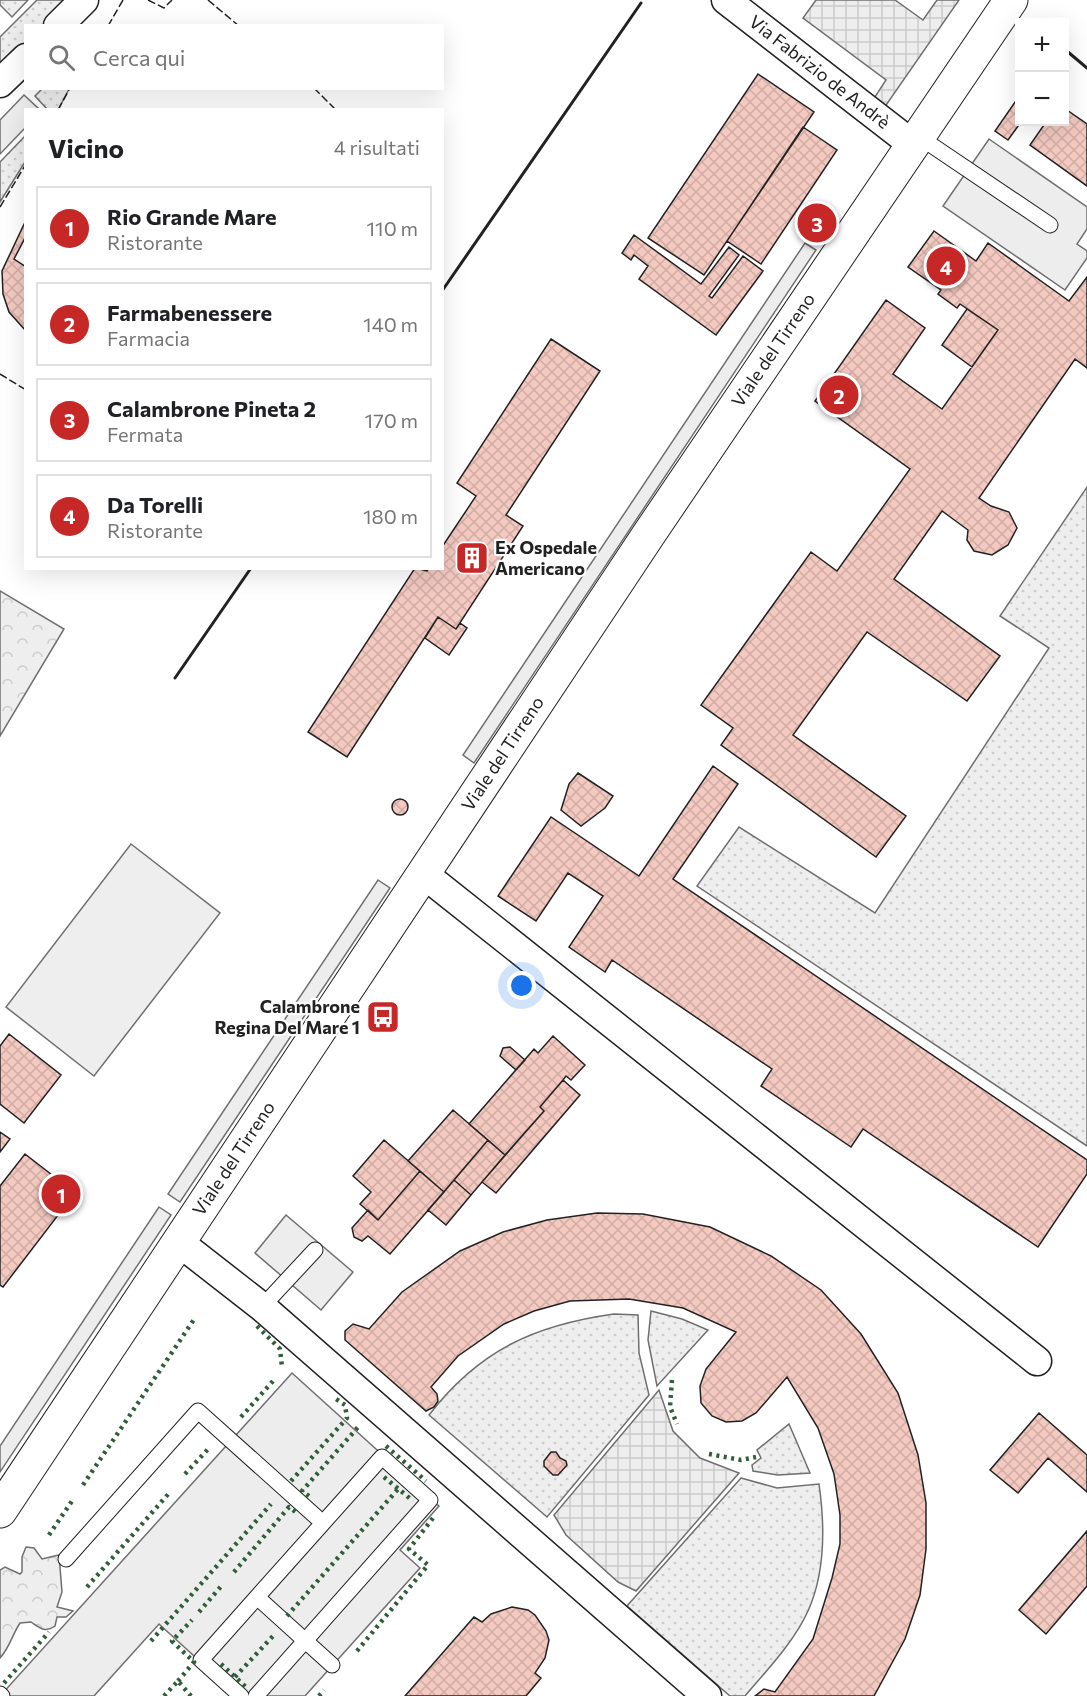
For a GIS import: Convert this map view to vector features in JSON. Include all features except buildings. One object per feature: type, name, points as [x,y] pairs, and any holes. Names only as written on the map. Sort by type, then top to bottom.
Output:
[{"type":"main road","name":"Viale del Tirreno","points":[[0,1511],[425,875],[649,534],[1011,0]]},
{"type":"street","points":[[60,24],[84,0]]},
{"type":"street","name":"Via Fabrizio de Andrè","points":[[726,0],[915,140]]},
{"type":"street","points":[[0,83],[24,60]]},
{"type":"street","points":[[425,875],[1037,1361]]},
{"type":"street","points":[[180,1243],[262,1307],[707,1696]]},
{"type":"lane","points":[[915,140],[1050,225]]},
{"type":"lane","points":[[262,1307],[315,1250]]},
{"type":"lane","points":[[66,1559],[198,1411],[323,1523]]},
{"type":"lane","points":[[241,1696],[201,1660],[382,1457],[430,1500],[256,1696]]},
{"type":"lane","points":[[257,1597],[332,1665]]},
{"type":"green space","points":[[0,0],[28,0],[12,17],[0,5]]},
{"type":"green space","points":[[37,0],[71,0],[48,24],[24,24],[24,48],[0,73],[0,37]]},
{"type":"green space","points":[[41,90],[68,90],[59,108],[46,108],[35,96]]},
{"type":"green space","points":[[24,137],[24,164],[0,202],[0,162]]},
{"type":"green space","points":[[1087,487],[1087,1146],[697,886],[739,827],[875,913],[1049,648],[1000,616]]},
{"type":"green space","points":[[0,591],[64,629],[0,736]]},
{"type":"green space","points":[[131,844],[220,913],[94,1076],[6,1007]]},
{"type":"green space","points":[[651,1311],[682,1319],[708,1330],[657,1386],[648,1340]]},
{"type":"green space","points":[[614,1314],[638,1315],[639,1353],[649,1395],[547,1517],[429,1415],[468,1373],[511,1344],[559,1325]]},
{"type":"green space","points":[[789,1424],[810,1473],[778,1475],[753,1471],[752,1465],[761,1458],[757,1450]]},
{"type":"green space","points":[[741,1478],[777,1488],[819,1484],[823,1532],[818,1580],[814,1596],[802,1622],[780,1655],[745,1696],[730,1696],[627,1606]]},
{"type":"green space","points":[[26,1547],[34,1548],[42,1559],[59,1555],[62,1592],[57,1607],[73,1611],[66,1617],[57,1617],[55,1626],[48,1629],[43,1629],[31,1622],[20,1623],[0,1658],[0,1570],[5,1567],[20,1574]]},
{"type":"shaded area","points":[[816,0],[895,0],[923,20],[937,0],[959,0],[882,111],[871,103],[886,80],[803,18]]},
{"type":"shaded area","points":[[24,95],[38,108],[24,108],[24,129],[0,154],[0,120]]},
{"type":"shaded area","points":[[989,139],[1087,207],[1087,229],[1077,244],[1087,251],[1087,258],[1065,290],[943,206]]},
{"type":"shaded area","points":[[805,243],[816,250],[474,763],[463,755]]},
{"type":"shaded area","points":[[378,880],[390,888],[180,1202],[168,1194]]},
{"type":"shaded area","points":[[159,1207],[171,1215],[0,1472],[0,1446]]},
{"type":"shaded area","points":[[286,1215],[353,1272],[321,1310],[255,1253]]},
{"type":"shaded area","points":[[292,1373],[439,1506],[400,1550],[420,1568],[305,1696],[238,1696],[159,1624],[94,1696],[0,1696]]},
{"type":"shaded area","points":[[659,1390],[673,1431],[700,1458],[739,1473],[636,1591],[618,1582],[566,1535],[554,1515]]},
{"type":"hedge","points":[[83,1485],[195,1318]]},
{"type":"hedge","points":[[257,1326],[280,1349],[282,1367]]},
{"type":"hedge","points":[[672,1380],[670,1407],[677,1424]]},
{"type":"hedge","points":[[241,1417],[273,1381]]},
{"type":"hedge","points":[[291,1481],[347,1418],[345,1405],[333,1397]]},
{"type":"hedge","points":[[309,1496],[302,1491],[359,1426]]},
{"type":"hedge","points":[[386,1446],[426,1481]]},
{"type":"hedge","points":[[185,1474],[210,1447]]},
{"type":"hedge","points":[[709,1454],[741,1460],[756,1457]]},
{"type":"hedge","points":[[384,1477],[413,1501]]},
{"type":"hedge","points":[[287,1616],[398,1489]]},
{"type":"hedge","points":[[87,1587],[170,1492]]},
{"type":"hedge","points":[[49,1535],[74,1498]]},
{"type":"hedge","points":[[151,1641],[271,1504]]},
{"type":"hedge","points":[[234,1572],[289,1507],[297,1513]]},
{"type":"hedge","points":[[357,1651],[428,1565],[409,1549],[433,1518]]},
{"type":"hedge","points":[[199,1612],[223,1584]]},
{"type":"hedge","points":[[178,1681],[194,1662],[172,1641],[192,1620]]},
{"type":"hedge","points":[[4,1683],[49,1632]]},
{"type":"hedge","points":[[235,1677],[273,1636]]},
{"type":"hedge","points":[[221,1664],[247,1688]]},
{"type":"hedge","points":[[164,1696],[178,1681],[191,1696]]},
{"type":"hedge","points":[[319,1696],[324,1690]]},
{"type":"fence","points":[[109,24],[123,0]]},
{"type":"fence","points":[[148,0],[164,8],[172,0]]},
{"type":"fence","points":[[208,0],[237,24]]},
{"type":"fence","points":[[59,108],[69,90]]},
{"type":"fence","points":[[316,90],[334,108]]},
{"type":"fence","points":[[0,207],[24,167]]},
{"type":"fence","points":[[0,374],[24,389]]},
{"type":"wall","points":[[444,288],[641,3]]},
{"type":"wall","points":[[1069,53],[1087,68]]},
{"type":"wall","points":[[175,678],[250,570]]},
{"type":"place","name":"Calambrone Pineta 2","points":[[817,223]]},
{"type":"place","name":"Da Torelli","points":[[946,266]]},
{"type":"place","name":"Farmabenessere","points":[[839,395]]},
{"type":"place","name":"Ex Ospedale Americano","points":[[472,558]]},
{"type":"place","name":"Calambrone Regina Del Mare 1","points":[[383,1017]]},
{"type":"place","name":"Rio Grande Mare","points":[[61,1194]]}]
